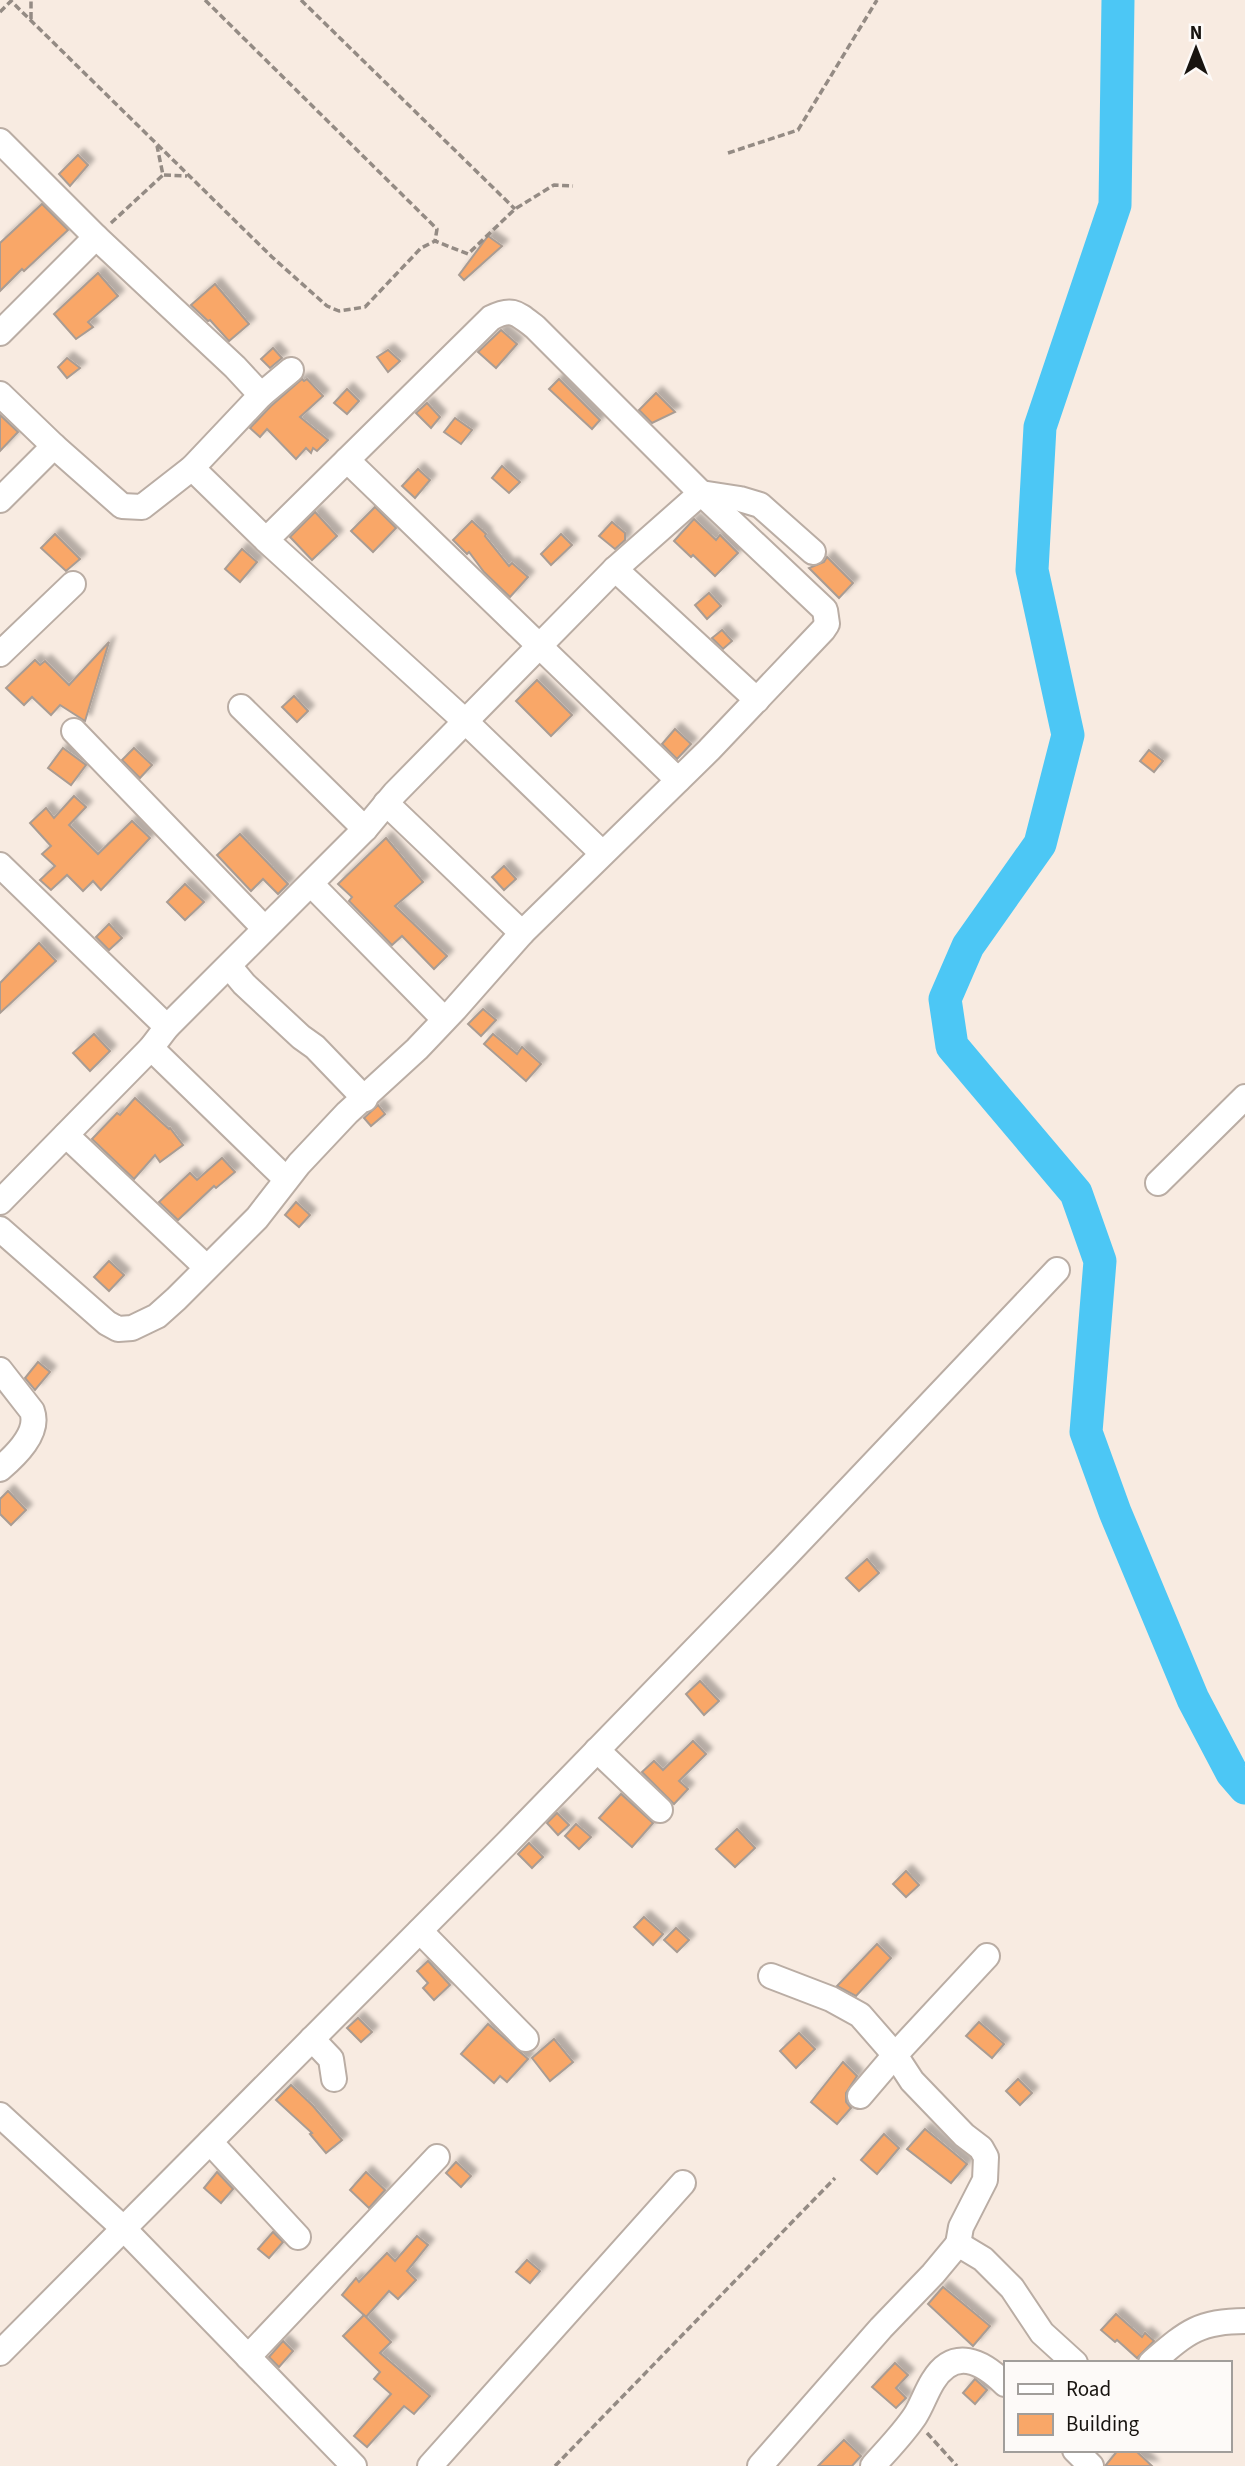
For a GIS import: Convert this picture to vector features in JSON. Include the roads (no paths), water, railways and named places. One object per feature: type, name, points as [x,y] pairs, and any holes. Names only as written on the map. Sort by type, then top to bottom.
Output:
[{"type":"street","points":[[0,141],[261,395]]},
{"type":"street","points":[[0,333],[96,237]]},
{"type":"street","points":[[0,1229],[107,1323],[118,1329],[132,1328],[158,1316],[270,1204],[286,1179],[347,1113],[417,1049],[522,933],[757,700],[824,630],[827,618],[825,610],[701,493],[535,327],[518,314],[509,312],[491,318],[266,540]]},
{"type":"street","points":[[0,394],[122,506],[142,507],[192,468],[261,395],[291,370]]},
{"type":"street","points":[[0,500],[54,446]]},
{"type":"street","points":[[347,460],[678,780]]},
{"type":"street","points":[[192,468],[266,540],[466,722],[602,853]]},
{"type":"street","points":[[701,493],[761,505],[813,552]]},
{"type":"street","points":[[0,1202],[151,1048],[166,1027],[229,967],[264,928],[281,915],[365,829],[386,803],[615,569],[701,493]]},
{"type":"street","points":[[615,569],[757,700]]},
{"type":"street","points":[[0,654],[73,584]]},
{"type":"street","points":[[241,707],[365,829]]},
{"type":"street","points":[[75,731],[264,928]]},
{"type":"street","points":[[386,803],[522,933]]},
{"type":"street","points":[[0,865],[166,1027]]},
{"type":"street","points":[[311,884],[444,1019]]},
{"type":"street","points":[[229,967],[301,1037],[315,1046],[365,1099]]},
{"type":"street","points":[[151,1048],[286,1179]]},
{"type":"street","points":[[1158,1183],[1245,1097]]},
{"type":"street","points":[[66,1135],[206,1267]]},
{"type":"street","points":[[0,2353],[597,1750],[782,1560],[1057,1270]]},
{"type":"street","points":[[0,1370],[32,1411],[34,1419],[33,1427],[22,1447],[0,1469]]},
{"type":"street","points":[[597,1750],[660,1810]]},
{"type":"street","points":[[419,1931],[526,2039]]},
{"type":"street","points":[[860,2096],[987,1956]]},
{"type":"street","points":[[760,2466],[958,2244],[961,2227],[985,2180],[986,2157],[981,2148],[964,2135],[912,2081],[895,2055],[860,2015],[831,1999],[771,1976]]},
{"type":"street","points":[[312,2039],[331,2059],[334,2079]]},
{"type":"street","points":[[0,2115],[122,2228],[354,2466]]},
{"type":"street","points":[[210,2142],[298,2237]]},
{"type":"street","points":[[248,2357],[437,2157]]},
{"type":"street","points":[[430,2466],[683,2183]]},
{"type":"street","points":[[958,2244],[983,2259],[1012,2288],[1042,2333],[1073,2361]]},
{"type":"street","points":[[1153,2361],[1186,2333],[1209,2323],[1245,2321]]},
{"type":"street","points":[[873,2466],[913,2418],[940,2372],[959,2360],[978,2363],[992,2371],[1004,2383]]},
{"type":"street","points":[[1077,2452],[1091,2466]]},
{"type":"waterway","points":[[1118,0],[1115,205],[1040,427],[1032,570],[1068,735],[1040,844],[968,946],[945,999],[952,1046],[1076,1193],[1100,1261],[1086,1432],[1115,1512],[1193,1699],[1232,1773],[1245,1788]]}]
